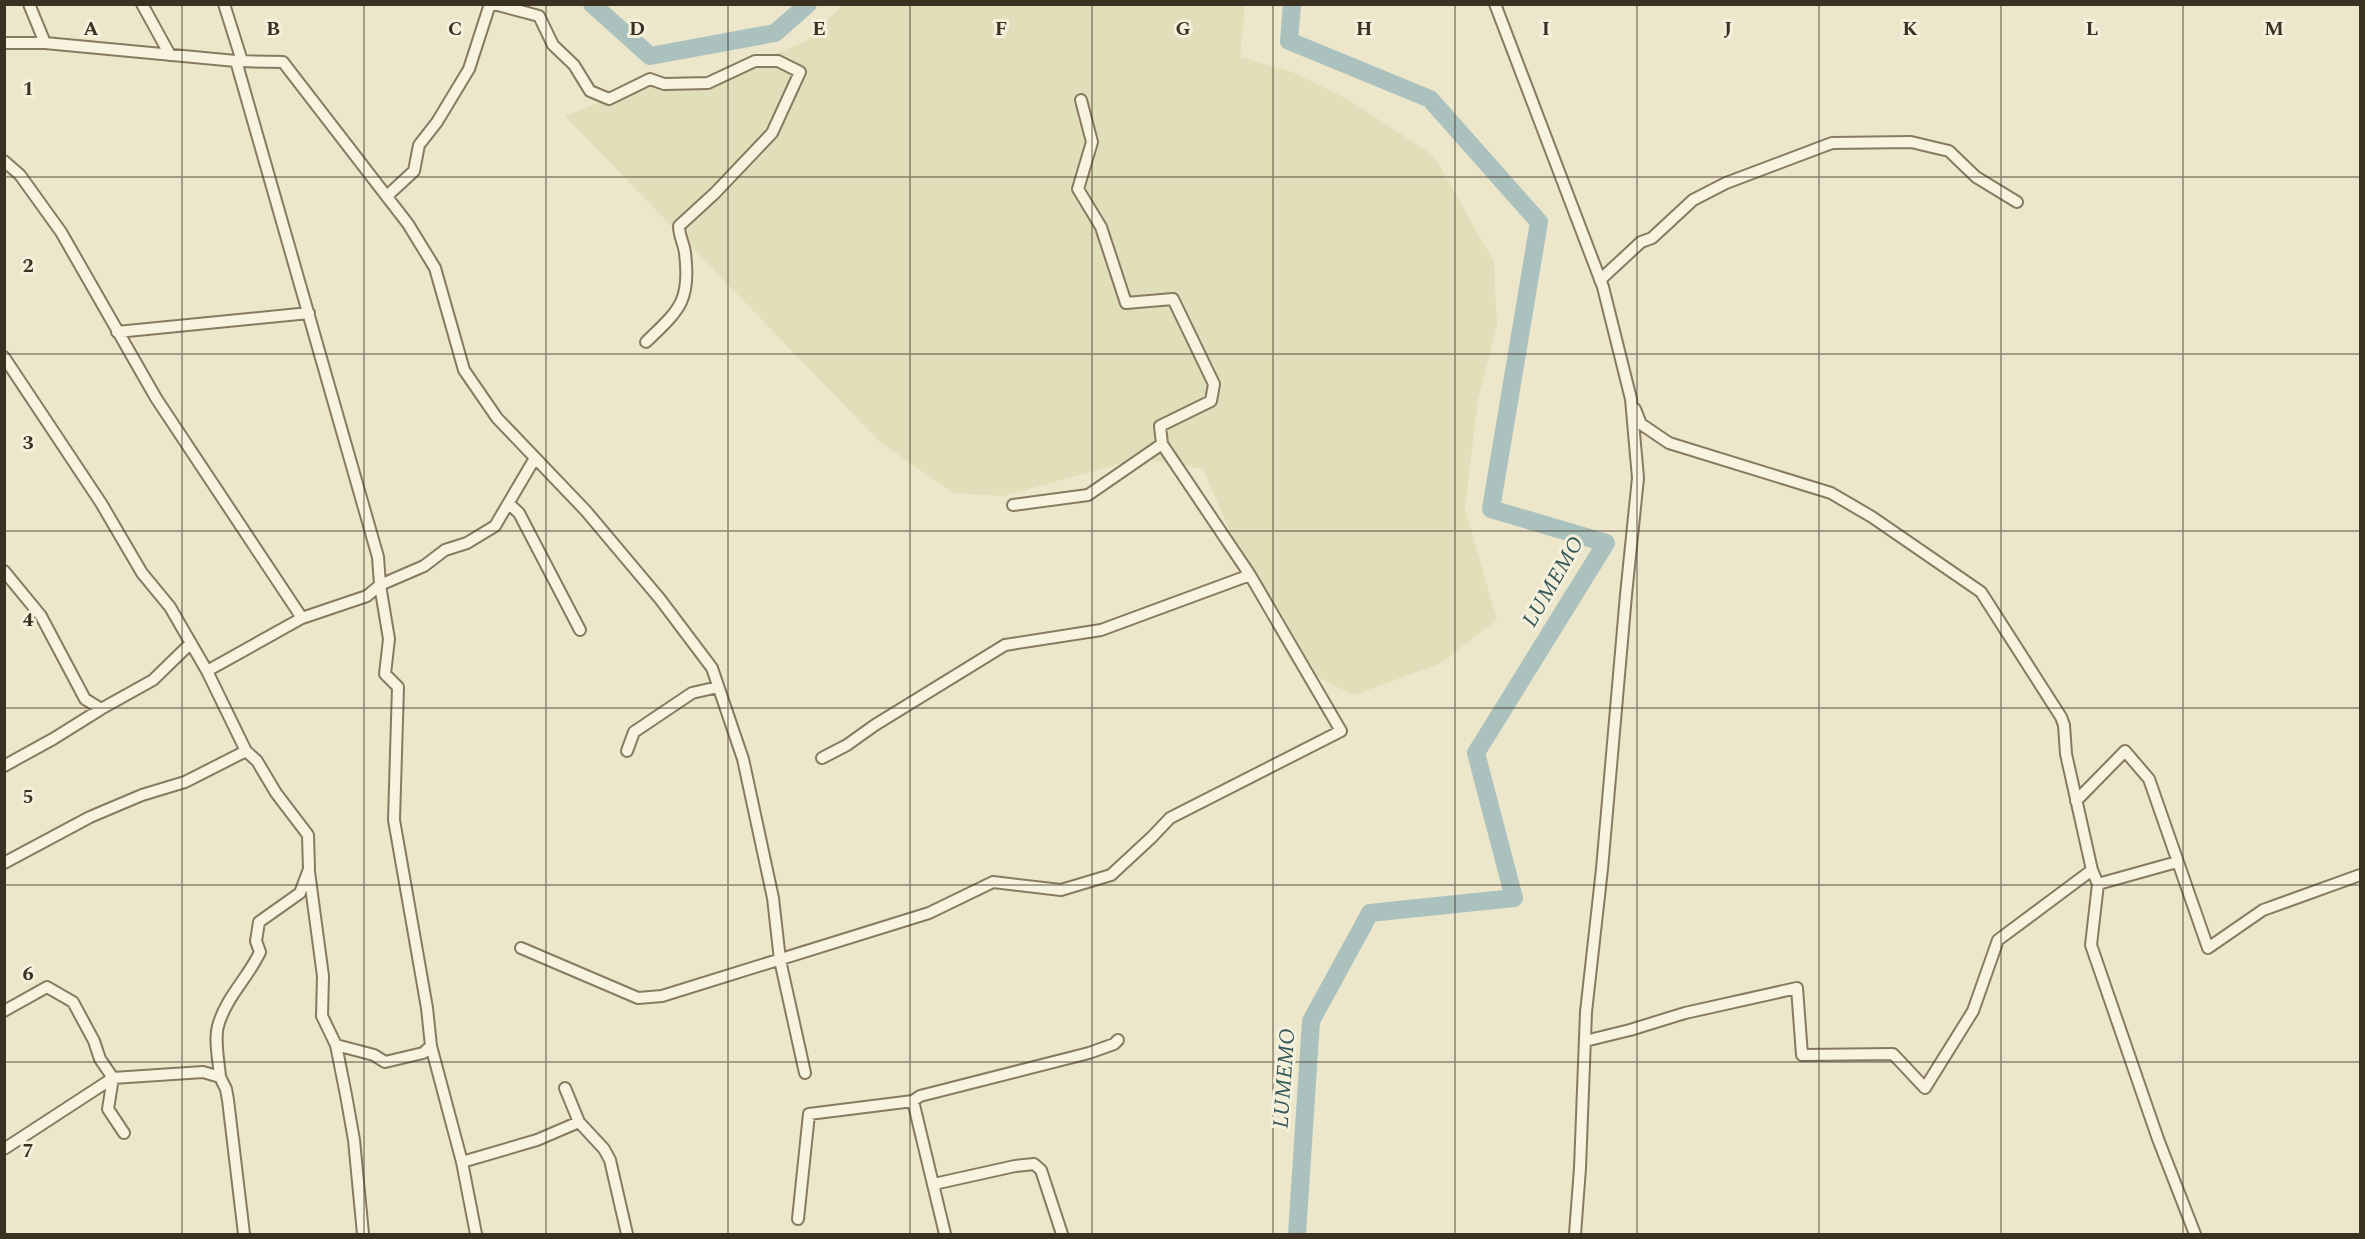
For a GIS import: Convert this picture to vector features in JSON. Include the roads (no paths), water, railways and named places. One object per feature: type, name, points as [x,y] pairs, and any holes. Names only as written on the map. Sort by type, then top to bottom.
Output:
[{"type":"street","points":[[29,4],[45,43]]},
{"type":"street","points":[[142,4],[170,55]]},
{"type":"street","points":[[224,4],[378,556],[380,585],[389,639],[385,674],[398,687],[394,820],[426,999],[432,1046],[462,1162],[476,1234]]},
{"type":"street","points":[[387,196],[414,171],[419,145],[437,122],[468,69],[492,4],[539,16],[553,45],[573,65],[590,91],[609,99],[650,79],[664,84],[708,83],[754,61],[778,61],[800,72],[772,132],[715,193],[679,226],[687,267],[686,292],[673,317],[646,342]]},
{"type":"street","points":[[1495,4],[1600,280],[1631,399],[1641,424],[1669,443],[1831,494],[1872,517],[1981,592],[2061,717],[2076,801],[2092,870],[2098,884],[2091,945],[2147,1106],[2195,1234]]},
{"type":"street","points":[[4,43],[45,43],[239,61],[283,62],[408,224],[435,268],[464,370],[497,418],[586,511],[660,599],[712,668],[743,759],[773,898],[780,960],[805,1073]]},
{"type":"street","points":[[521,948],[638,998],[662,996],[929,913],[993,882],[1061,890],[1111,874],[1170,818],[1341,731],[1250,575],[1162,444],[1160,426],[1212,401],[1214,384],[1173,299],[1126,303],[1101,227],[1078,189],[1092,142],[1081,100]]},
{"type":"street","points":[[1600,280],[1641,242],[1652,238],[1675,219],[1693,200],[1726,183],[1832,143],[1911,142],[1949,151],[1976,177],[2017,202]]},
{"type":"street","points":[[4,161],[20,176],[61,232],[156,399],[302,618]]},
{"type":"street","points":[[117,332],[309,313]]},
{"type":"street","points":[[4,357],[101,503],[142,573],[170,607],[207,671],[246,751],[258,761],[276,793],[308,835],[309,869],[323,976],[322,1016],[336,1046],[354,1140],[363,1234]]},
{"type":"street","points":[[1575,1234],[1586,1012],[1603,858],[1638,478],[1631,399]]},
{"type":"street","points":[[1013,505],[1088,495],[1162,444]]},
{"type":"street","points":[[207,671],[302,618],[367,596],[380,585],[424,566],[445,550],[468,543],[495,526],[535,458]]},
{"type":"street","points":[[509,504],[519,513],[580,630]]},
{"type":"street","points":[[4,571],[41,616],[85,699],[101,709]]},
{"type":"street","points":[[822,758],[847,745],[875,725],[1005,645],[1101,630],[1250,575]]},
{"type":"street","points":[[4,766],[53,740],[101,709],[153,680],[191,643]]},
{"type":"street","points":[[627,751],[634,732],[692,693],[718,687]]},
{"type":"street","points":[[4,863],[90,817],[142,795],[184,782],[246,751]]},
{"type":"street","points":[[2076,801],[2125,751],[2149,779],[2208,948],[2263,910],[2361,875]]},
{"type":"street","points":[[2098,884],[2177,862]]},
{"type":"street","points":[[243,1234],[228,1100],[220,1077],[217,1028],[229,998],[254,965],[260,952],[256,941],[259,922],[300,893],[309,869]]},
{"type":"street","points":[[1585,1041],[1685,1013],[1797,988],[1802,1055],[1893,1054],[1925,1088],[1973,1011],[1998,940],[2092,870]]},
{"type":"street","points":[[4,1011],[47,987],[73,1002],[94,1041],[100,1059],[113,1078],[108,1109],[124,1133]]},
{"type":"street","points":[[798,1219],[809,1114],[913,1101],[920,1096],[1089,1053],[1118,1040]]},
{"type":"street","points":[[336,1046],[374,1055],[385,1062],[423,1053],[432,1046]]},
{"type":"street","points":[[4,1149],[113,1078],[203,1072],[220,1077]]},
{"type":"street","points":[[565,1088],[579,1122],[604,1149],[610,1160],[627,1234]]},
{"type":"street","points":[[913,1101],[944,1234]]},
{"type":"street","points":[[462,1162],[537,1140],[579,1122]]},
{"type":"street","points":[[934,1184],[1034,1164],[1041,1170],[1062,1234]]},
{"type":"waterway","name":"LUMEMO","points":[[592,4],[650,56],[775,33],[808,4]]},
{"type":"waterway","name":"LUMEMO","points":[[1292,4],[1289,41],[1430,99],[1539,222],[1491,509],[1606,543],[1476,753],[1514,898],[1370,913],[1311,1021],[1297,1234]]}]
